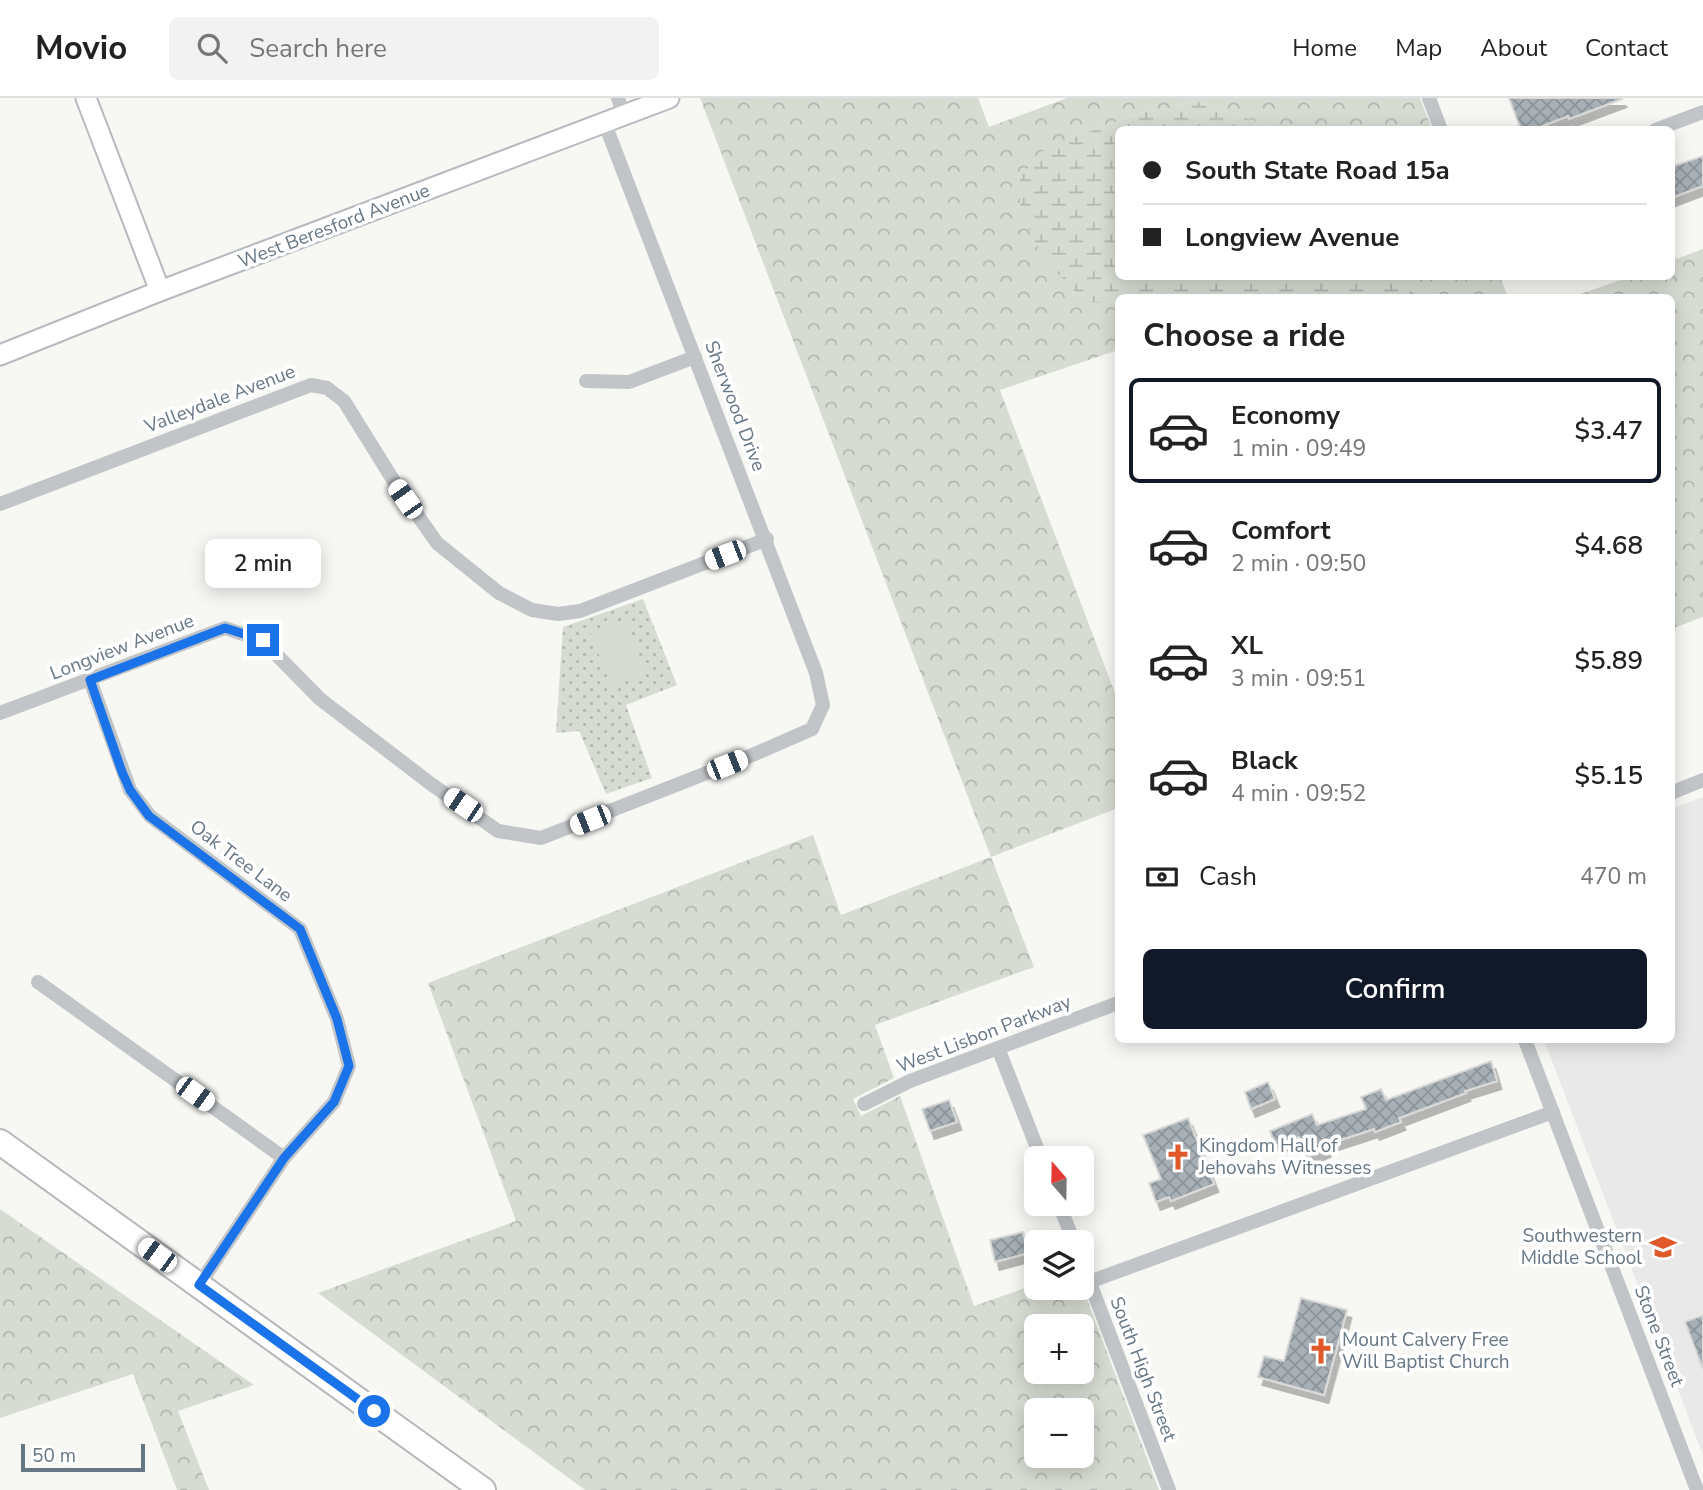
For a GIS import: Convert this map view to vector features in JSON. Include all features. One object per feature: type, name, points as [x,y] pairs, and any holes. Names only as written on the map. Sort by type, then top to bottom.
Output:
[{"type":"highway","points":[[0,1142],[483,1490]]},
{"type":"street","points":[[86,98],[160,291]]},
{"type":"street","name":"West Beresford Avenue","points":[[0,355],[160,291],[605,124],[621,106],[669,98]]},
{"type":"street","points":[[1429,98],[1440,126]]},
{"type":"street","points":[[1666,126],[1703,112]]},
{"type":"street","name":"Sherwood Drive","points":[[605,124],[766,539],[816,673],[823,705]]},
{"type":"street","points":[[586,380],[629,382],[695,357]]},
{"type":"street","name":"Valleydale Avenue","points":[[0,503],[311,385],[327,388],[344,401],[395,483],[437,543],[499,593],[532,610],[558,614],[580,611],[766,539]]},
{"type":"street","name":"Longview Avenue","points":[[0,713],[225,628],[263,640],[320,699],[431,784],[498,831],[541,838],[812,729],[823,705]]},
{"type":"street","name":"Oak Tree Lane","points":[[90,680],[130,790],[149,816],[300,929],[337,1019],[349,1066],[334,1102],[284,1158],[199,1285]]},
{"type":"street","points":[[1675,791],[1703,780]]},
{"type":"street","points":[[38,982],[284,1158]]},
{"type":"street","name":"West Lisbon Parkway","points":[[864,1104],[911,1081],[1115,1004]]},
{"type":"street","name":"Stone Street","points":[[1526,1043],[1697,1490]]},
{"type":"street","points":[[998,1048],[1036,1146]]},
{"type":"street","points":[[1094,1281],[1553,1112]]},
{"type":"street","name":"South High Street","points":[[1094,1293],[1169,1490]]},
{"type":"shaded area","name":"Southwestern Middle School","points":[[1703,797],[1703,1455],[1545,1043],[1675,1043],[1675,808]]},
{"type":"green space","points":[[700,98],[978,98],[989,127],[1067,98],[1420,98],[1431,126],[1270,126],[1196,101],[1137,114],[1072,138],[1086,301],[1115,303],[1115,351],[1000,390],[1115,693],[1115,809],[991,857]]},
{"type":"green space","points":[[1196,101],[1270,126],[1115,126],[1115,280],[1402,280],[1410,294],[1115,294],[1115,303],[1085,302],[1043,258],[1020,211],[1020,178],[1041,152],[1137,114]]},
{"type":"green space","points":[[1703,249],[1703,617],[1675,628],[1675,294],[1581,294],[1620,280],[1675,280],[1675,260]]},
{"type":"green space","points":[[1402,280],[1501,280],[1507,294],[1410,294]]},
{"type":"green space","points":[[643,599],[677,685],[626,705],[652,778],[606,794],[579,731],[556,733],[563,627]]},
{"type":"green space","points":[[625,619],[646,673],[611,686],[590,632]]},
{"type":"green space","points":[[813,835],[841,915],[991,857],[1034,967],[875,1025],[894,1078],[853,1099],[861,1116],[900,1096],[974,1306],[1024,1288],[1024,1300],[1087,1300],[1093,1314],[1024,1314],[1024,1384],[1094,1384],[1094,1318],[1159,1490],[585,1490],[318,1293],[516,1221],[428,983]]},
{"type":"green space","points":[[0,1209],[254,1385],[178,1411],[209,1490],[177,1490],[133,1374],[0,1418]]},
{"type":"building","points":[[1509,98],[1622,99],[1569,119],[1568,116],[1542,126],[1520,126]]},
{"type":"building","points":[[1703,156],[1703,186],[1675,196],[1675,166]]},
{"type":"building","points":[[1491,1061],[1497,1081],[1399,1118],[1401,1122],[1375,1132],[1374,1129],[1325,1145],[1326,1149],[1307,1157],[1299,1137],[1276,1146],[1270,1131],[1312,1114],[1317,1125],[1366,1109],[1361,1097],[1381,1089],[1386,1100]]},
{"type":"building","points":[[1268,1082],[1275,1099],[1251,1109],[1245,1092]]},
{"type":"building","points":[[949,1100],[957,1122],[930,1131],[922,1109]]},
{"type":"building","name":"Kingdom Hall of Jehovahs Witnesses","points":[[1188,1118],[1214,1184],[1171,1201],[1169,1197],[1156,1202],[1149,1183],[1161,1179],[1143,1135]]},
{"type":"building","points":[[1023,1232],[1024,1254],[995,1262],[990,1240]]},
{"type":"building","points":[[1301,1298],[1347,1310],[1324,1395],[1258,1377],[1264,1356],[1284,1361]]},
{"type":"building","points":[[1703,1315],[1703,1366],[1702,1367],[1685,1322]]},
{"type":"place","name":"Kingdom Hall of Jehovahs Witnesses","points":[[1178,1157]]},
{"type":"place","name":"Southwestern Middle School","points":[[1663,1247]]},
{"type":"place","name":"Mount Calvery Free Will Baptist Church","points":[[1321,1351]]},
{"type":"route","points":[[263,640],[225,628],[90,680],[122,772],[130,790],[149,816],[300,929],[337,1019],[349,1066],[334,1102],[284,1158],[199,1285],[374,1411]]}]
